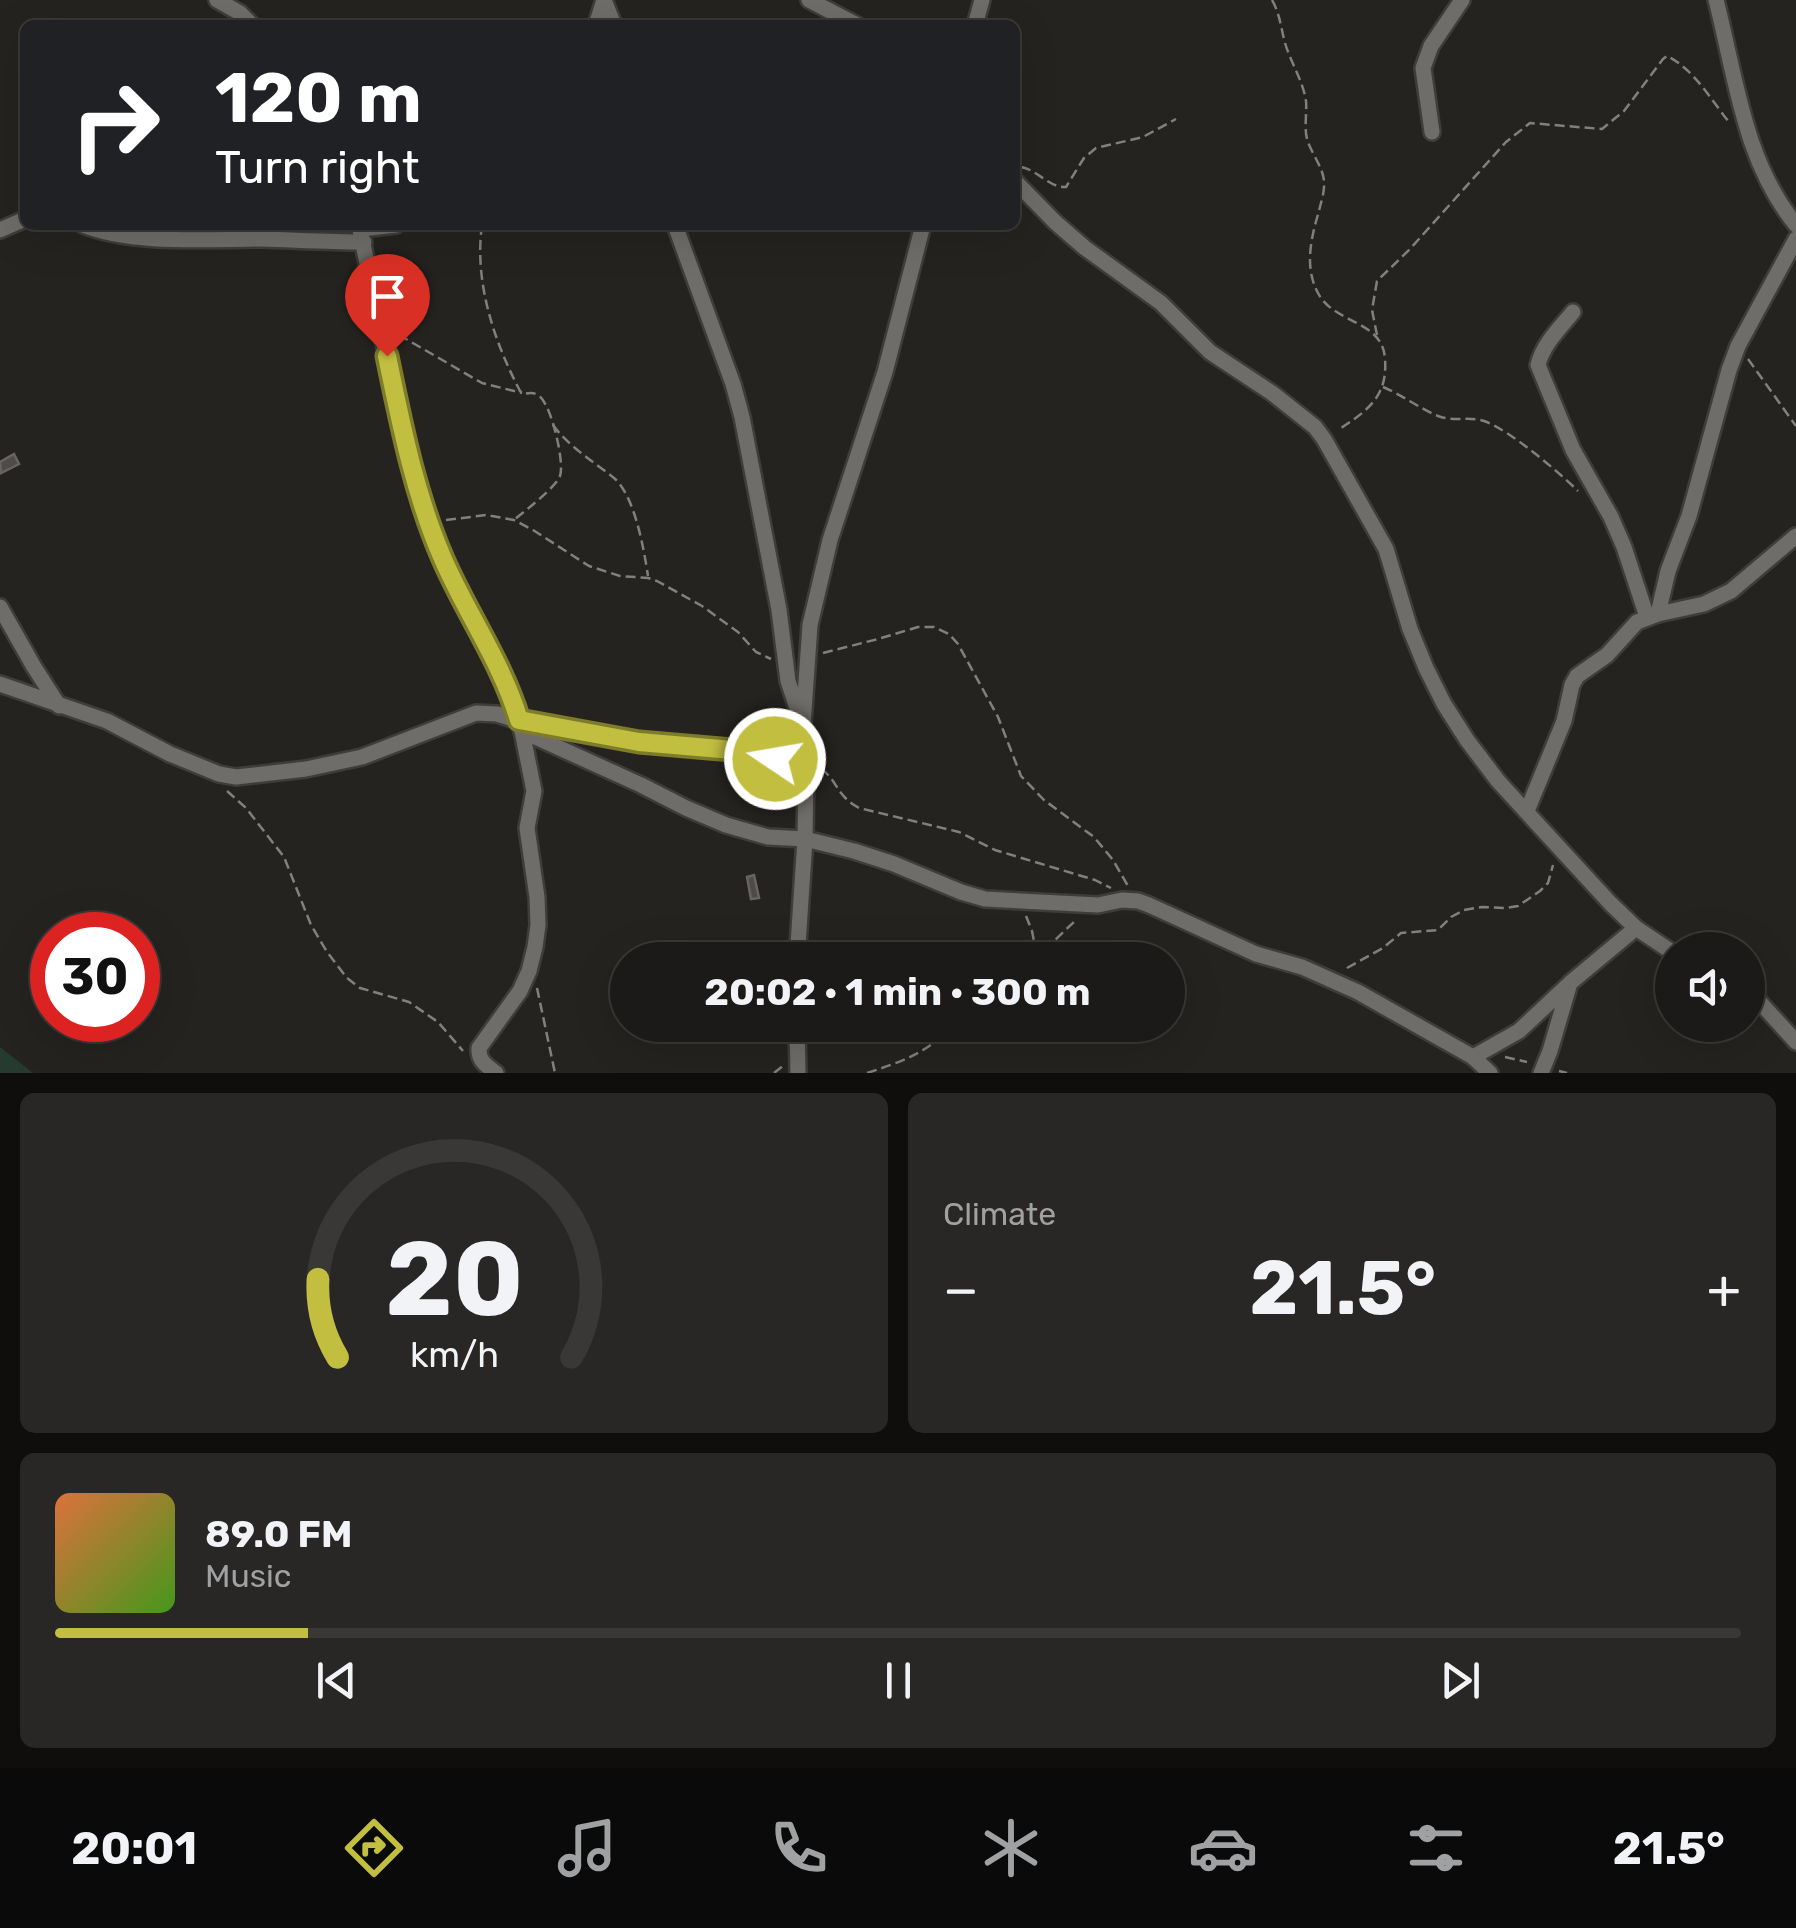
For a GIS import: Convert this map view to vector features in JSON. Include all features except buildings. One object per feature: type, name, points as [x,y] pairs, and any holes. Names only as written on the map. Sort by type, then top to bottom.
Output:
[{"type":"street","points":[[217,0],[247,20]]},
{"type":"street","points":[[809,0],[847,20]]},
{"type":"street","points":[[1432,132],[1424,68],[1431,46],[1462,0]]},
{"type":"street","points":[[1716,0],[1754,151],[1796,226]]},
{"type":"street","points":[[1020,187],[1085,248],[1161,302],[1210,352],[1315,427],[1386,548],[1410,629],[1444,704],[1483,762],[1558,848],[1636,928],[1655,941]]},
{"type":"street","points":[[96,230],[126,236],[193,239],[361,232],[398,411],[429,520],[442,558],[511,695],[534,790],[528,828],[538,925],[529,971],[520,991],[478,1048],[478,1055],[496,1073]]},
{"type":"street","points":[[677,230],[742,417],[785,661],[804,726]]},
{"type":"street","points":[[797,942],[805,838],[806,656],[816,596],[830,540],[886,372],[922,230]]},
{"type":"street","points":[[1652,616],[1689,516],[1738,346],[1796,239]]},
{"type":"street","points":[[1573,312],[1541,354],[1538,364],[1573,450],[1611,517],[1652,616]]},
{"type":"street","points":[[1527,811],[1553,750],[1577,676],[1607,655],[1637,622],[1704,604],[1731,592],[1796,536]]},
{"type":"street","points":[[0,607],[59,706]]},
{"type":"street","points":[[0,684],[106,721],[219,774],[236,776],[306,769],[362,757],[476,713],[496,714],[726,825],[768,837],[805,838],[894,864],[985,899],[1098,905],[1130,901],[1256,954],[1328,978],[1479,1055],[1490,1073]]},
{"type":"street","points":[[520,726],[744,751],[806,767]]},
{"type":"street","points":[[1479,1055],[1519,1031],[1636,928]]},
{"type":"street","points":[[1543,1070],[1570,983]]},
{"type":"street","points":[[1765,1008],[1796,1042]]},
{"type":"street","points":[[797,1042],[798,1073]]},
{"type":"path","points":[[1272,0],[1304,91],[1306,134],[1325,184],[1309,258],[1312,276],[1318,294],[1331,309],[1377,334]]},
{"type":"path","points":[[1324,438],[1370,408],[1379,396],[1386,362],[1372,310],[1376,281],[1410,250],[1506,142],[1530,123],[1602,130],[1624,111],[1667,56],[1697,81],[1730,123]]},
{"type":"path","points":[[1020,167],[1030,168],[1058,187],[1066,187],[1084,158],[1096,148],[1143,137],[1176,119]]},
{"type":"path","points":[[482,230],[482,280],[490,318],[523,394]]},
{"type":"path","points":[[382,330],[414,342],[482,382],[542,397],[562,460],[560,478],[514,520]]},
{"type":"path","points":[[1738,346],[1796,426]]},
{"type":"path","points":[[1381,386],[1436,415],[1479,419],[1498,426],[1586,500]]},
{"type":"path","points":[[550,421],[564,438],[619,483],[642,534],[648,578]]},
{"type":"path","points":[[429,520],[486,515],[514,520],[589,566],[620,576],[648,578],[702,606],[738,632],[761,656],[785,661]]},
{"type":"path","points":[[806,656],[878,640],[918,626],[934,627],[949,634],[998,717],[1021,776],[1044,800],[1094,838],[1113,860],[1130,901]]},
{"type":"path","points":[[806,767],[826,772],[838,792],[859,808],[959,832],[995,850],[1095,880],[1130,901]]},
{"type":"path","points":[[219,774],[220,786],[246,808],[284,856],[311,925],[347,978],[360,988],[409,1002],[438,1022],[462,1051],[478,1055]]},
{"type":"path","points":[[1328,978],[1383,948],[1401,933],[1438,930],[1451,916],[1464,910],[1506,908],[1527,901],[1548,883],[1558,848]]},
{"type":"path","points":[[1018,901],[1034,942]]},
{"type":"path","points":[[1052,942],[1098,905]]},
{"type":"path","points":[[538,990],[555,1073]]},
{"type":"path","points":[[867,1073],[938,1042]]},
{"type":"path","points":[[1479,1055],[1543,1070]]},
{"type":"green space","points":[[0,1047],[33,1073],[0,1073]]},
{"type":"route","points":[[387,356],[423,505],[442,558],[488,645],[519,720],[639,742],[706,746],[775,759]]}]
